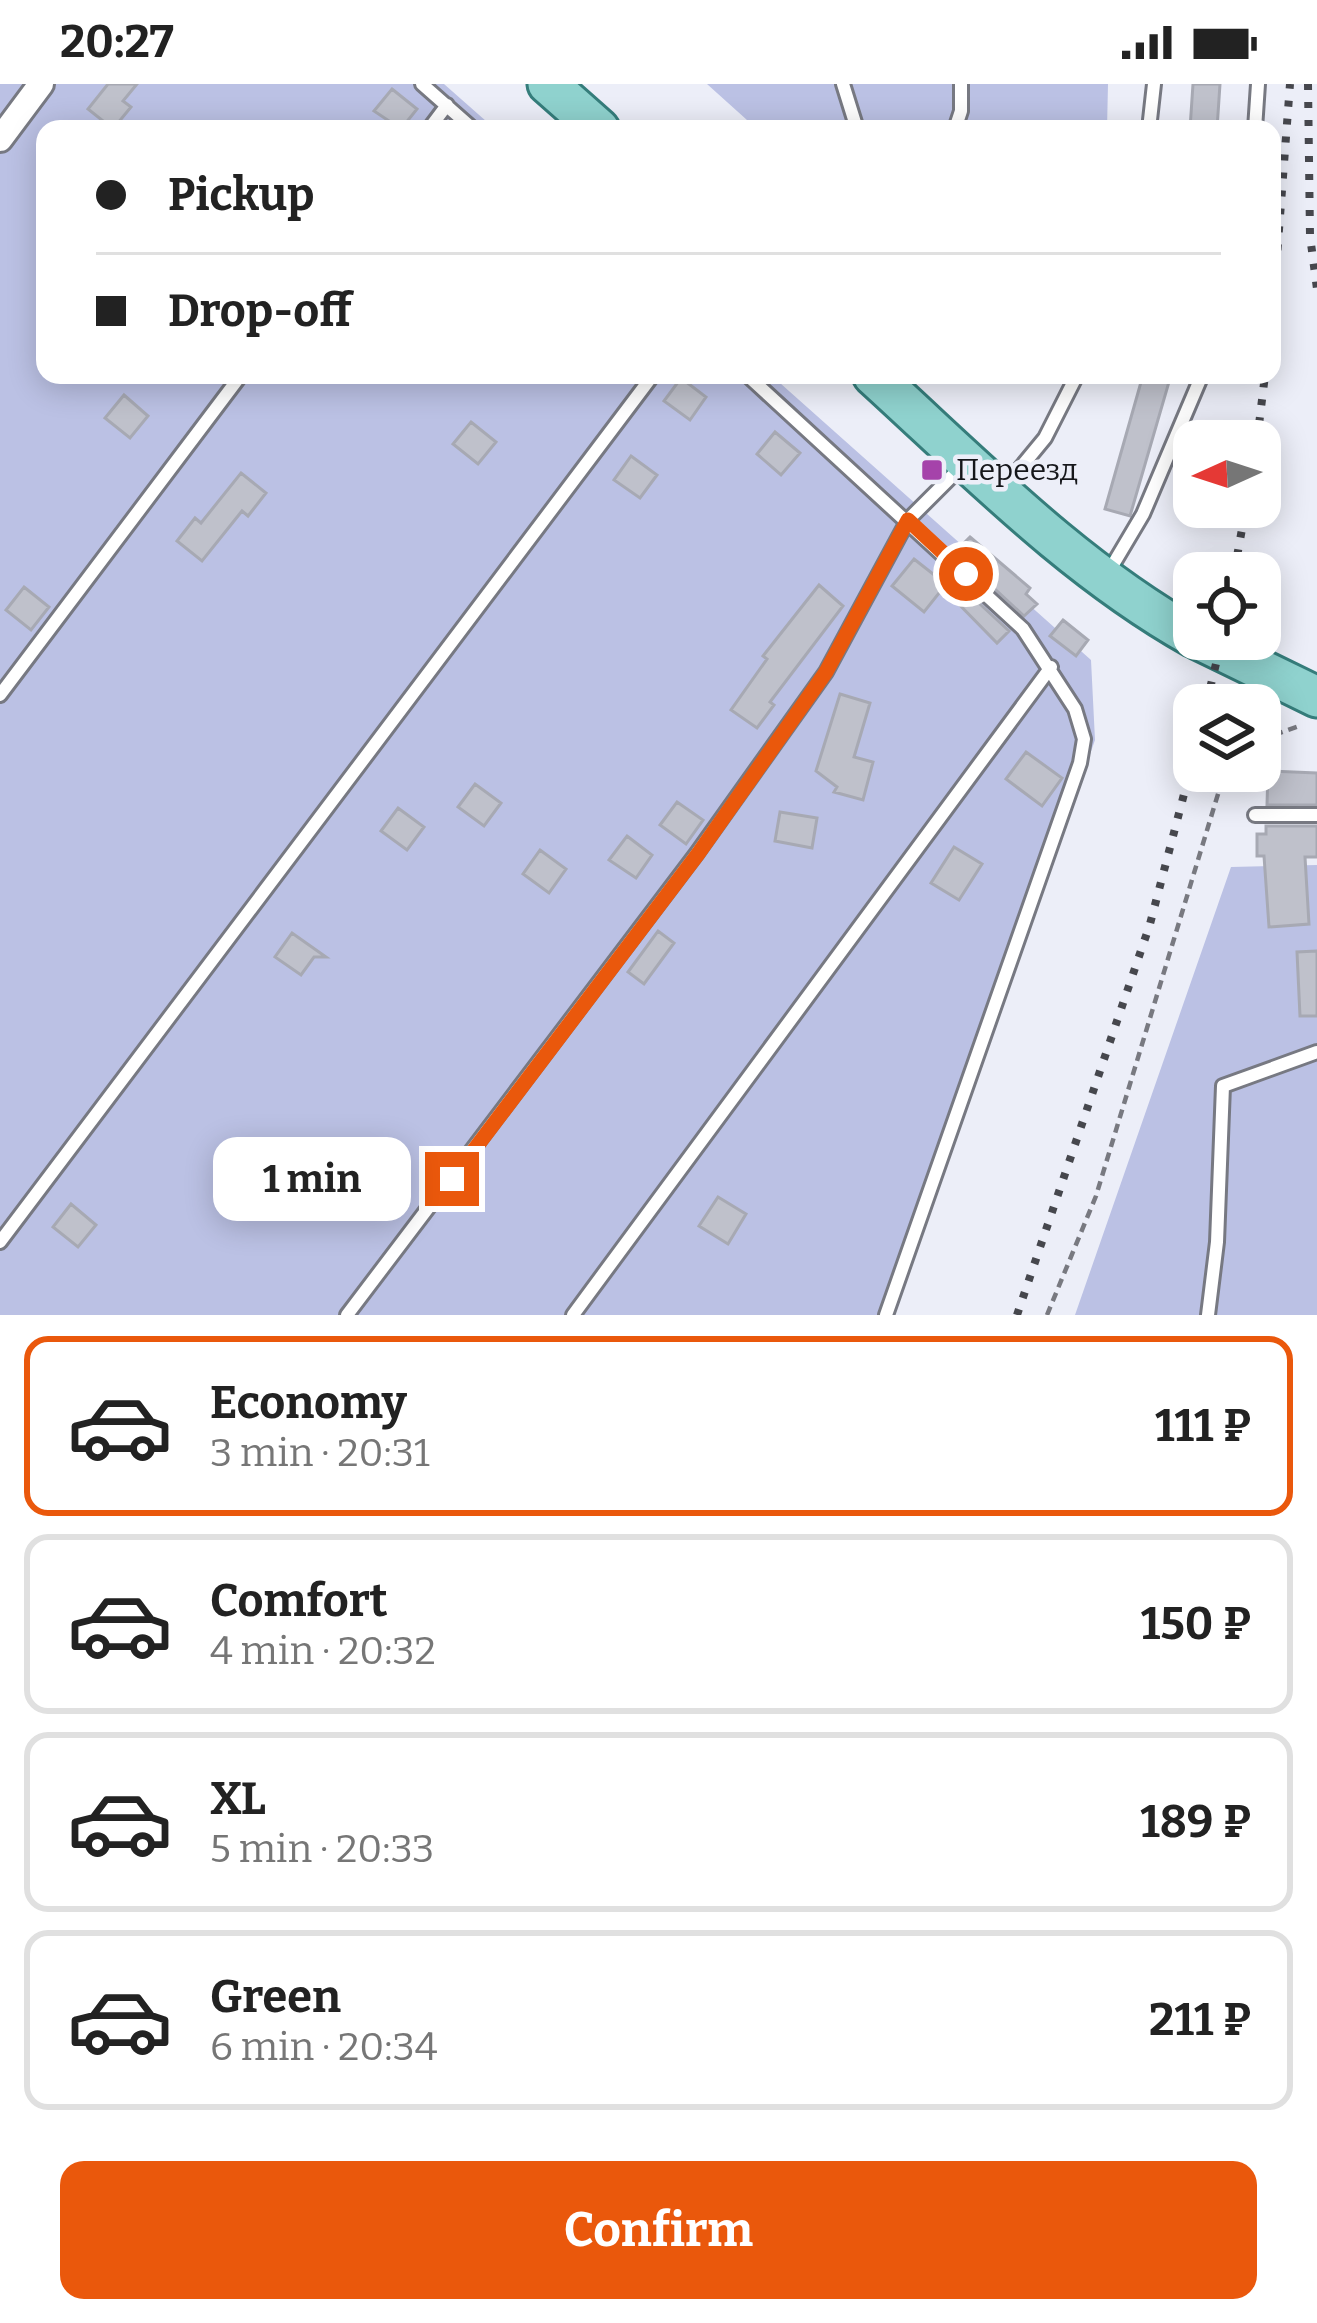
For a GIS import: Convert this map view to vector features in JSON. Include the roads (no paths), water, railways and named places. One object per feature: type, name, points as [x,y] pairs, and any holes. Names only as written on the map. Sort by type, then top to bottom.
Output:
[{"type":"main road","points":[[548,84],[589,120]]},
{"type":"main road","points":[[883,384],[1000,492],[1105,579],[1173,623]]},
{"type":"main road","points":[[1234,660],[1314,706]]},
{"type":"street","points":[[0,139],[41,84]]},
{"type":"lane","points":[[422,84],[463,120]]},
{"type":"lane","points":[[843,84],[854,120]]},
{"type":"lane","points":[[957,120],[961,84]]},
{"type":"lane","points":[[1150,120],[1154,84]]},
{"type":"lane","points":[[1256,120],[1258,84]]},
{"type":"lane","points":[[436,120],[447,105]]},
{"type":"lane","points":[[0,695],[234,384]]},
{"type":"lane","points":[[0,1242],[646,384]]},
{"type":"lane","points":[[758,384],[1024,629],[1075,710],[1084,739],[1080,763],[886,1315]]},
{"type":"lane","points":[[1000,492],[1045,438],[1072,384]]},
{"type":"lane","points":[[1105,579],[1143,514],[1198,384]]},
{"type":"lane","points":[[347,1315],[698,854],[813,690],[908,520],[967,460]]},
{"type":"lane","points":[[573,1315],[1051,667]]},
{"type":"lane","points":[[1256,815],[1317,815]]},
{"type":"lane","points":[[1208,1315],[1217,1242],[1223,1086],[1317,1052]]},
{"type":"railway","points":[[1281,203],[1290,84]]},
{"type":"railway","points":[[1308,84],[1310,236],[1317,289]]},
{"type":"railway","points":[[1260,420],[1264,384]]},
{"type":"railway","points":[[1238,552],[1242,528]]},
{"type":"railway","points":[[1211,684],[1217,660]]},
{"type":"railway","points":[[1017,1315],[1150,924],[1185,792]]},
{"type":"place","name":"Переезд","points":[[932,470]]}]
